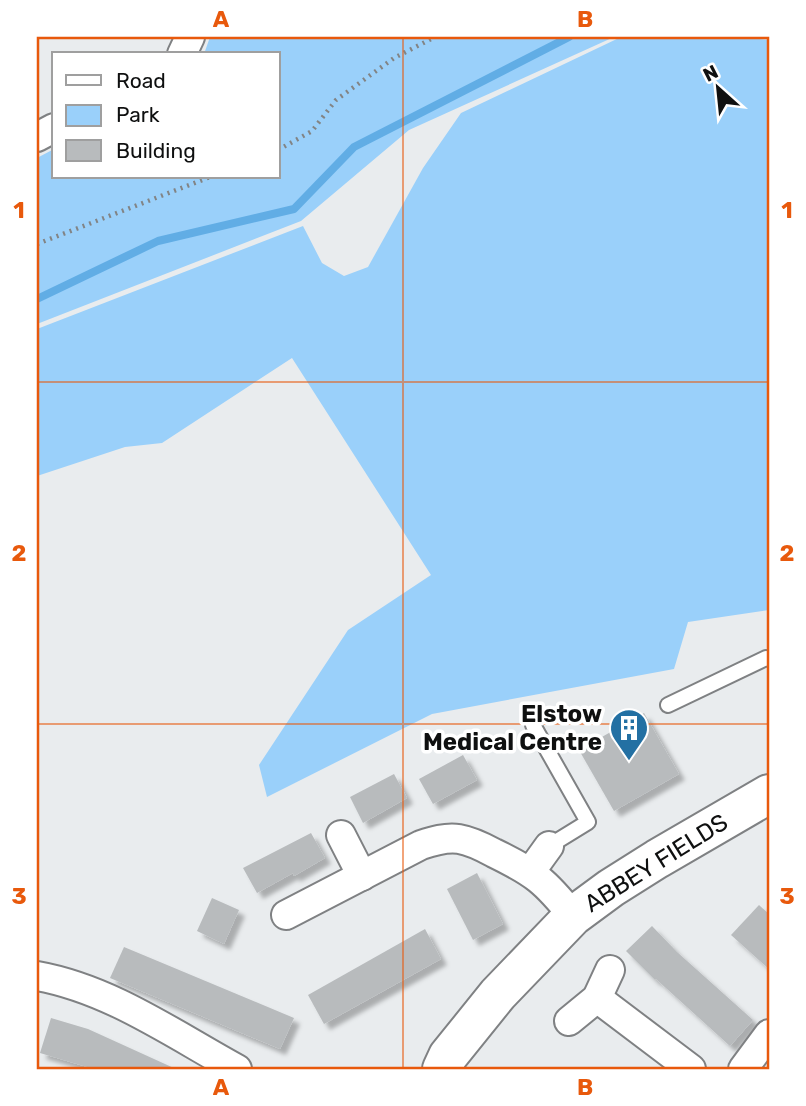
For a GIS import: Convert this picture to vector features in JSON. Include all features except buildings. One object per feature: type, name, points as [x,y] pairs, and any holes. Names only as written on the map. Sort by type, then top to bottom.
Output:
[{"type":"street","name":"ABBEY FIELDS","points":[[442,1069],[448,1056],[498,994],[573,916],[657,859],[769,794]]},
{"type":"street","points":[[341,835],[362,876]]},
{"type":"street","points":[[286,915],[421,845],[440,839],[457,838],[474,843],[531,871],[551,888],[573,916]]},
{"type":"street","points":[[531,871],[550,846]]},
{"type":"street","points":[[569,1021],[597,998],[610,970]]},
{"type":"street","points":[[37,976],[59,980],[110,998],[237,1069]]},
{"type":"street","points":[[597,998],[691,1069]]},
{"type":"street","points":[[743,1069],[769,1034]]},
{"type":"lane","points":[[668,705],[766,658],[769,659]]},
{"type":"lane","points":[[533,725],[588,822],[550,846]]},
{"type":"path","points":[[280,149],[312,131],[336,100],[394,58],[435,37]]},
{"type":"path","points":[[37,244],[207,178]]},
{"type":"green space","points":[[210,37],[614,37],[409,130],[301,221],[37,324],[37,158],[52,150],[52,178],[280,178],[280,52],[205,52]]},
{"type":"green space","points":[[621,37],[741,37],[769,40],[769,610],[688,622],[674,669],[432,714],[267,797],[259,765],[348,630],[431,575],[292,358],[162,443],[125,447],[37,476],[37,329],[303,226],[322,263],[344,276],[368,267],[423,168],[461,113]]},
{"type":"waterway","points":[[37,299],[158,241],[294,209],[354,147],[569,37]]},
{"type":"place","name":"Elstow Medical Centre","points":[[629,762]]}]
